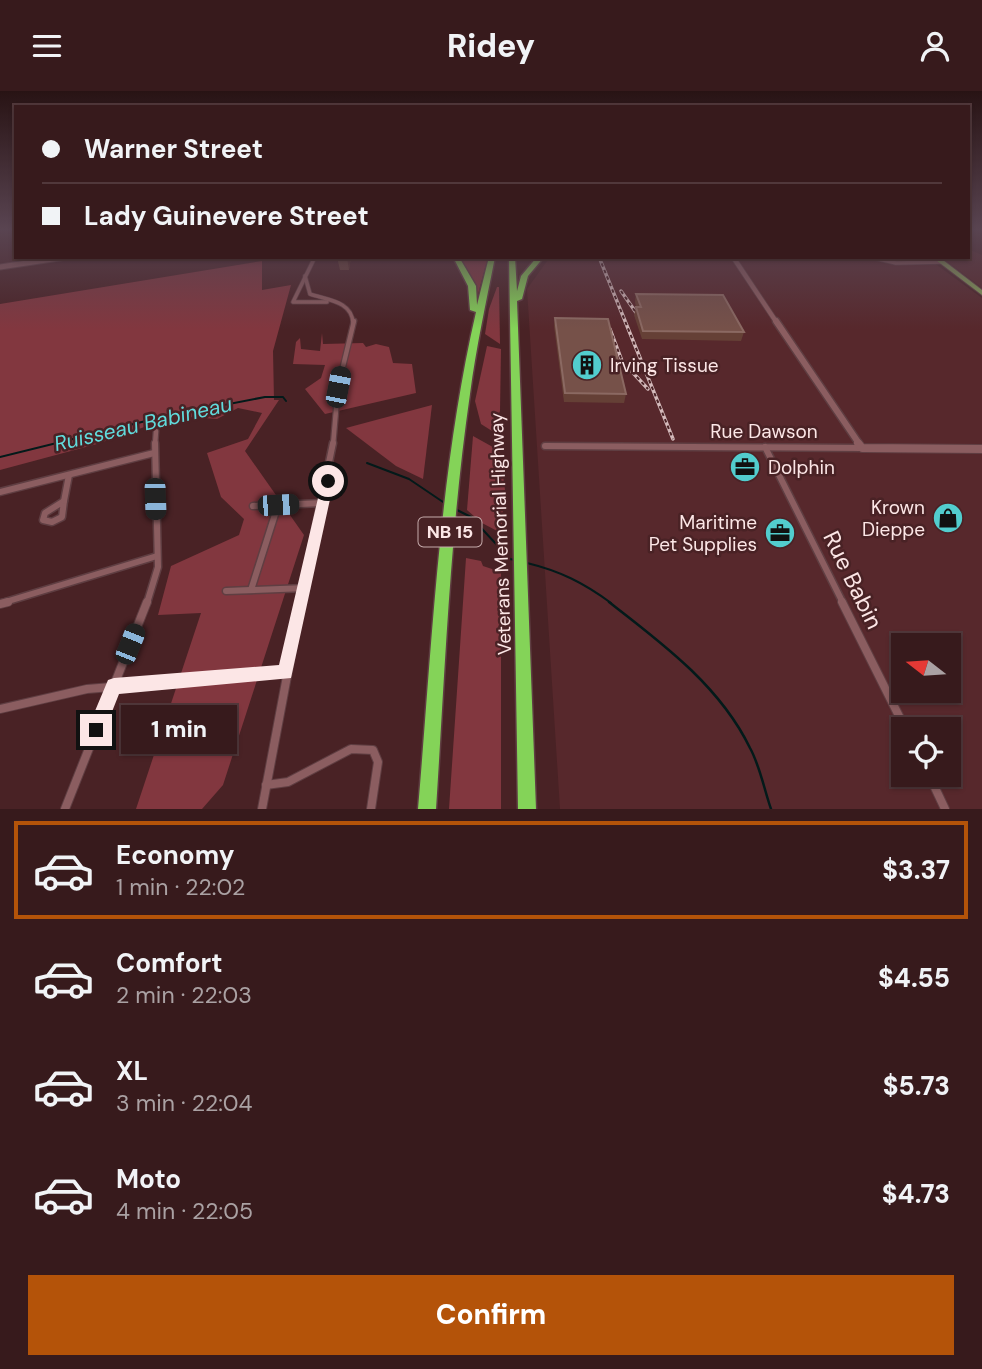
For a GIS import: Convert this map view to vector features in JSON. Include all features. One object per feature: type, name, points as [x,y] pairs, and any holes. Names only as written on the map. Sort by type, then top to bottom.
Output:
[{"type":"highway","points":[[458,262],[473,292],[472,339]]},
{"type":"highway","name":"Veterans Memorial Highway","points":[[427,809],[456,448],[472,339],[491,262]]},
{"type":"highway","name":"Veterans Memorial Highway","points":[[512,262],[527,809]]},
{"type":"highway","points":[[514,347],[520,287],[538,262]]},
{"type":"main road","points":[[0,267],[36,262]]},
{"type":"main road","points":[[941,262],[982,293]]},
{"type":"street","points":[[313,262],[294,303],[330,301]]},
{"type":"street","points":[[736,262],[862,448]]},
{"type":"street","points":[[889,262],[941,262]]},
{"type":"street","points":[[262,809],[285,673],[306,588],[332,459],[338,387],[354,316],[346,306],[310,294],[305,276]]},
{"type":"street","points":[[65,809],[155,582],[157,555],[153,453],[156,431]]},
{"type":"street","name":"Rue Dawson","points":[[545,446],[982,449]]},
{"type":"street","name":"Rue Babin","points":[[765,447],[900,717]]},
{"type":"street","points":[[0,492],[153,453]]},
{"type":"street","points":[[64,501],[69,474]]},
{"type":"street","points":[[253,506],[323,503]]},
{"type":"street","points":[[251,590],[278,505]]},
{"type":"street","points":[[0,604],[157,555]]},
{"type":"street","points":[[226,591],[306,588]]},
{"type":"street","points":[[0,709],[44,696],[114,686],[285,673]]},
{"type":"street","points":[[266,785],[288,782],[307,769],[354,748],[367,748],[373,750],[378,762],[372,809]]},
{"type":"street","points":[[935,787],[945,809]]},
{"type":"shaded area","points":[[259,262],[262,262],[262,290],[291,285],[273,351],[274,400],[279,400],[245,451],[304,535],[223,785],[202,809],[136,809],[201,613],[158,615],[171,566],[239,535],[244,519],[221,497],[207,453],[248,439],[262,413],[238,408],[217,419],[175,416],[97,444],[0,470],[0,304]]},
{"type":"shaded area","points":[[462,262],[487,262],[477,298]]},
{"type":"shaded area","points":[[547,262],[932,262],[982,298],[982,809],[560,809],[527,289]]},
{"type":"shaded area","points":[[947,262],[982,262],[982,288]]},
{"type":"shaded area","points":[[497,287],[500,344],[485,334],[489,309]]},
{"type":"shaded area","points":[[322,333],[323,344],[363,343],[366,347],[376,344],[389,347],[393,363],[412,364],[416,393],[325,414],[305,389],[321,378],[325,365],[293,364],[296,342],[300,338],[301,349],[320,351]]},
{"type":"shaded area","points":[[487,346],[501,349],[500,411],[492,431],[481,424],[475,401]]},
{"type":"shaded area","points":[[432,405],[423,479],[396,466],[346,428]]},
{"type":"shaded area","points":[[473,436],[500,451],[505,490],[501,533],[482,523],[467,510]]},
{"type":"shaded area","points":[[466,558],[481,561],[483,566],[501,572],[501,809],[449,809]]},
{"type":"building","name":"Irving Tissue","points":[[636,294],[723,295],[744,332],[643,331],[636,307],[641,307]]},
{"type":"building","name":"Irving Tissue","points":[[555,318],[608,319],[626,394],[565,393]]},
{"type":"waterway","name":"Ruisseau Babineau","points":[[0,457],[162,417],[265,397],[283,397],[286,401]]},
{"type":"waterway","name":"Ruisseau Babineau","points":[[367,463],[409,479],[446,504]]},
{"type":"waterway","name":"Ruisseau Babineau","points":[[457,510],[471,517],[510,559],[515,560]]},
{"type":"waterway","name":"Ruisseau Babineau","points":[[527,563],[571,579],[611,603]]},
{"type":"waterway","name":"Ruisseau Babineau","points":[[609,602],[688,667],[723,705],[753,755],[771,809]]},
{"type":"railway","points":[[601,262],[673,439]]},
{"type":"railway","points":[[621,291],[637,314]]},
{"type":"railway","points":[[610,329],[622,361],[648,389]]},
{"type":"place","name":"Irving Tissue","points":[[587,365]]},
{"type":"place","name":"Dolphin","points":[[745,467]]},
{"type":"place","name":"Krown Dieppe","points":[[948,518]]},
{"type":"place","name":"Maritime Pet Supplies","points":[[780,533]]},
{"type":"route","points":[[96,730],[114,686],[285,673],[328,481]]}]
